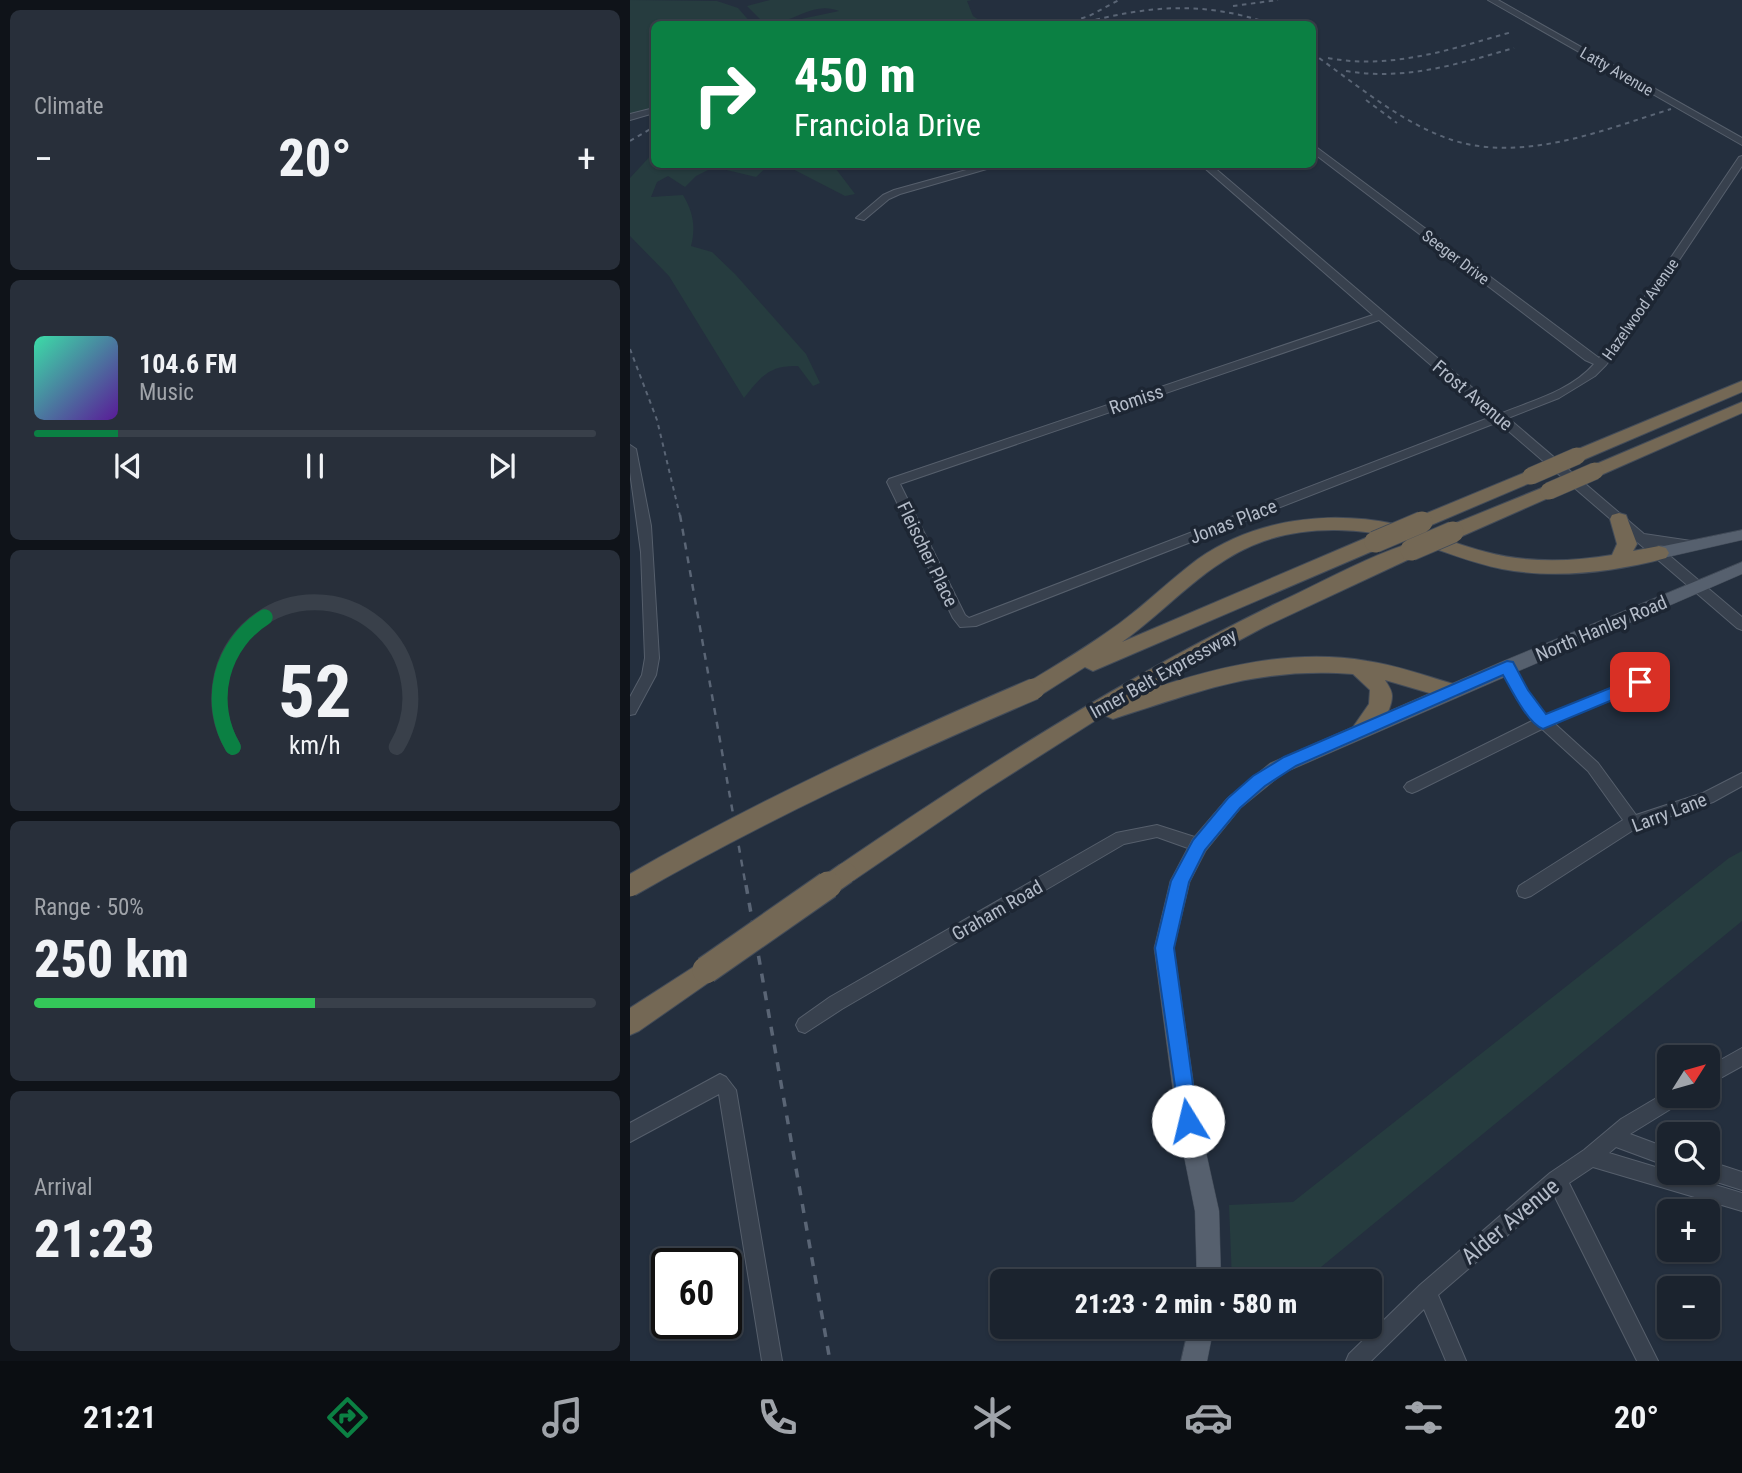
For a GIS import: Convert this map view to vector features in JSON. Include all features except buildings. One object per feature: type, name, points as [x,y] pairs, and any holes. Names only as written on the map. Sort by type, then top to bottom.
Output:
[{"type":"highway","name":"Inner Belt Expressway","points":[[630,886],[729,830],[834,776],[1742,386]]},
{"type":"highway","name":"Inner Belt Expressway","points":[[630,1023],[955,798],[1055,734],[1221,639],[1411,550],[1742,407]]},
{"type":"highway","points":[[1619,519],[1627,544],[1619,561]]},
{"type":"highway","points":[[1034,689],[1129,627],[1213,556],[1254,537],[1282,529],[1327,524],[1373,526],[1417,536],[1490,560],[1526,566],[1574,568],[1659,553]]},
{"type":"highway","points":[[1055,734],[1148,697],[1210,678],[1304,664],[1357,667],[1450,691]]},
{"type":"highway","points":[[1357,667],[1377,682],[1382,693],[1381,704],[1362,730]]},
{"type":"main road","points":[[1659,553],[1742,535]]},
{"type":"main road","name":"North Hanley Road","points":[[1209,1269],[1207,1211],[1188,1121],[1164,948],[1180,881],[1199,845],[1234,803],[1259,781],[1286,764],[1450,691],[1742,568]]},
{"type":"main road","points":[[1194,1361],[1199,1339]]},
{"type":"street","name":"Latty Avenue","points":[[1492,0],[1742,142]]},
{"type":"street","points":[[630,117],[651,112]]},
{"type":"street","name":"Seeger Drive","points":[[1316,151],[1589,358],[1602,363]]},
{"type":"street","name":"Hazelwood Avenue","points":[[1501,417],[1575,386],[1590,376],[1602,363],[1742,159]]},
{"type":"street","points":[[861,218],[886,197],[897,192],[985,168]]},
{"type":"street","name":"Frost Avenue","points":[[1209,168],[1742,625]]},
{"type":"street","name":"Romiss","points":[[893,482],[1379,316]]},
{"type":"street","name":"Jonas Place","points":[[965,624],[1501,417]]},
{"type":"street","points":[[630,449],[643,516],[652,658],[649,674],[630,710]]},
{"type":"street","name":"Fleischer Place","points":[[893,482],[965,624]]},
{"type":"street","points":[[1635,533],[1665,543],[1696,545]]},
{"type":"street","points":[[1507,667],[1522,695],[1543,722],[1593,767],[1633,822]]},
{"type":"street","points":[[1412,787],[1543,722],[1640,682]]},
{"type":"street","name":"Larry Lane","points":[[1525,891],[1633,822],[1708,797],[1742,779]]},
{"type":"street","name":"Graham Road","points":[[805,1026],[836,1003],[1121,838],[1157,831],[1199,845]]},
{"type":"street","points":[[1720,1070],[1742,1056]]},
{"type":"street","points":[[630,1133],[720,1083],[727,1090],[772,1361]]},
{"type":"street","name":"Alder Avenue","points":[[1356,1361],[1427,1292],[1557,1180],[1591,1157],[1627,1125],[1657,1107]]},
{"type":"street","points":[[1613,1137],[1657,1153]]},
{"type":"street","points":[[1591,1157],[1742,1202]]},
{"type":"street","points":[[1720,1174],[1742,1181]]},
{"type":"street","points":[[1557,1180],[1648,1361]]},
{"type":"street","points":[[1427,1292],[1456,1361]]},
{"type":"green space","points":[[630,0],[717,1],[738,8],[749,21],[651,21],[651,109],[630,114]]},
{"type":"green space","points":[[770,0],[972,0],[967,1],[973,16],[980,21],[792,21],[839,11],[829,8],[811,11],[784,21],[762,21],[747,6]]},
{"type":"green space","points":[[651,155],[651,168],[712,168],[696,176],[685,187],[668,176],[657,182],[651,197],[683,195],[693,219],[691,246],[712,252],[735,274],[806,354],[820,383],[813,386],[798,366],[780,367],[761,378],[744,398],[669,276],[630,236],[630,178]]},
{"type":"green space","points":[[718,168],[766,168],[756,177]]},
{"type":"green space","points":[[791,168],[835,168],[855,194],[845,196]]},
{"type":"green space","points":[[1742,851],[1742,921],[1319,1269],[1232,1269],[1229,1205],[1293,1202],[1729,858]]},
{"type":"railway","points":[[1073,21],[1119,0]]},
{"type":"railway","points":[[1233,6],[1278,0]]},
{"type":"railway","points":[[1092,21],[1128,13],[1174,8],[1221,11],[1261,21]]},
{"type":"railway","points":[[1328,58],[1352,61],[1398,60],[1444,51],[1512,32]]},
{"type":"railway","points":[[1346,71],[1368,74],[1410,72],[1452,65],[1514,48]]},
{"type":"railway","points":[[1316,56],[1379,102],[1415,124],[1452,140],[1479,146],[1507,148],[1563,141],[1671,109]]},
{"type":"railway","points":[[1366,100],[1397,123]]},
{"type":"railway","points":[[630,141],[651,129]]},
{"type":"railway","points":[[630,349],[657,420],[680,516]]},
{"type":"railway","points":[[680,515],[746,887]]},
{"type":"railway","points":[[746,885],[830,1361]]},
{"type":"route","points":[[1188,1121],[1164,948],[1180,881],[1199,845],[1234,803],[1277,768],[1303,755],[1507,667],[1522,695],[1543,722],[1640,682]]}]
